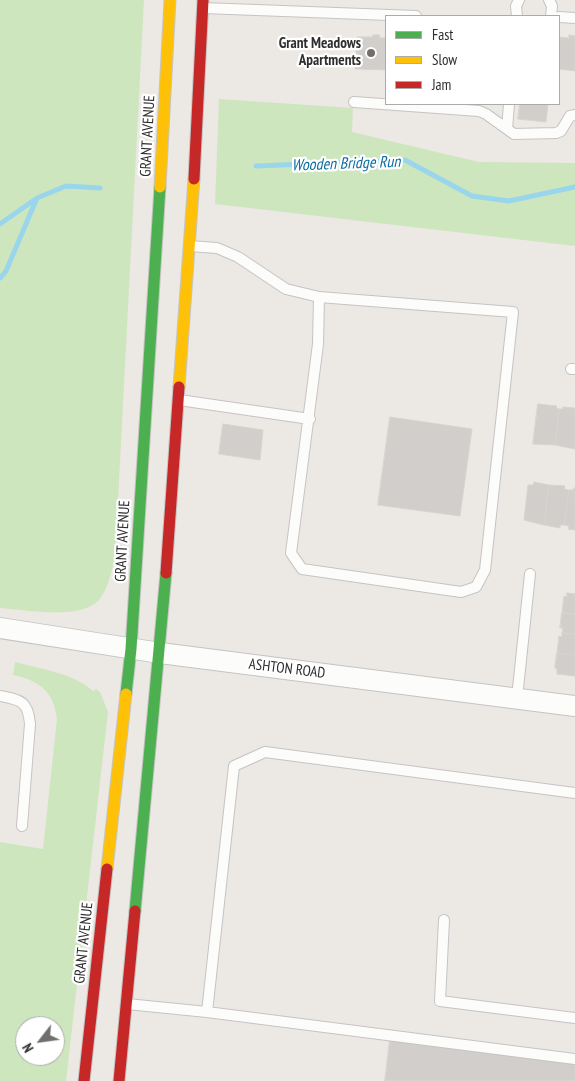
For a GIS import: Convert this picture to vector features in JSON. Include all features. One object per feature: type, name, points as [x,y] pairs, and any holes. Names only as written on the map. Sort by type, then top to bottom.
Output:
[{"type":"main road","name":"GRANT AVENUE","points":[[84,1081],[131,649],[161,242],[170,0]]},
{"type":"main road","points":[[119,1081],[160,653],[178,400],[184,246],[195,170],[202,4]]},
{"type":"street","name":"ASHTON ROAD","points":[[0,628],[160,653],[575,706]]},
{"type":"lane","points":[[517,15],[516,6],[519,0]]},
{"type":"lane","points":[[549,0],[552,6],[551,15]]},
{"type":"lane","points":[[202,4],[398,15]]},
{"type":"lane","points":[[560,17],[575,18]]},
{"type":"lane","points":[[354,102],[385,104]]},
{"type":"lane","points":[[396,105],[479,111],[514,134],[556,133],[561,131],[570,116],[575,114]]},
{"type":"lane","points":[[507,128],[510,105]]},
{"type":"lane","points":[[184,246],[217,248],[238,257],[286,289],[319,297],[513,312],[485,570],[476,587],[461,592],[302,569],[291,553],[310,419],[318,344],[319,297]]},
{"type":"lane","points":[[178,400],[310,419]]},
{"type":"lane","points":[[517,698],[530,574]]},
{"type":"lane","points":[[0,696],[20,700],[29,710],[30,724],[22,826]]},
{"type":"lane","points":[[207,1012],[234,766],[265,752],[575,793]]},
{"type":"lane","points":[[444,920],[440,1000],[575,1018]]},
{"type":"lane","points":[[127,1004],[207,1012],[575,1058]]},
{"type":"green space","points":[[0,0],[144,0],[115,558],[107,586],[98,601],[89,607],[65,612],[37,612],[0,608]]},
{"type":"green space","points":[[219,99],[353,108],[352,132],[479,162],[575,163],[575,246],[215,204]]},
{"type":"green space","points":[[15,662],[76,680],[93,691],[96,689],[100,692],[108,712],[66,1081],[0,1081],[0,842],[43,849],[57,719],[53,701],[44,689],[38,684],[13,675]]},
{"type":"building","name":"Grant Meadows Apartments","points":[[373,35],[380,35],[379,38],[385,38],[385,70],[355,69],[357,37],[373,37]]},
{"type":"building","points":[[569,35],[575,36],[575,71],[560,69],[560,37],[569,38]]},
{"type":"building","points":[[520,105],[548,105],[546,122],[518,119]]},
{"type":"building","points":[[538,404],[557,406],[556,408],[559,409],[555,445],[533,444]]},
{"type":"building","points":[[563,407],[575,408],[575,449],[555,445],[559,409],[563,409]]},
{"type":"building","points":[[390,417],[472,429],[460,516],[378,505]]},
{"type":"building","points":[[223,424],[263,430],[260,460],[219,454]]},
{"type":"building","points":[[534,482],[549,485],[544,525],[524,520],[528,485],[533,485]]},
{"type":"building","points":[[549,485],[565,486],[564,489],[569,490],[564,525],[560,525],[560,528],[544,525]]},
{"type":"building","points":[[574,488],[575,530],[568,529],[569,526],[564,525],[569,490]]},
{"type":"building","points":[[567,593],[575,594],[575,614],[562,613],[564,596],[567,597]]},
{"type":"building","points":[[562,613],[575,614],[575,634],[562,633],[563,628],[560,628]]},
{"type":"building","points":[[562,633],[575,634],[575,655],[557,653],[559,636],[562,637]]},
{"type":"building","points":[[557,653],[575,655],[575,676],[557,674],[557,669],[555,668]]},
{"type":"building","points":[[390,1039],[575,1062],[575,1081],[385,1081]]},
{"type":"waterway","name":"Wooden Bridge Run","points":[[256,166],[405,160],[472,196],[509,201],[575,187]]},
{"type":"waterway","name":"Wooden Bridge Run","points":[[0,224],[37,198],[66,186],[100,188]]},
{"type":"waterway","name":"Wooden Bridge Run","points":[[0,278],[6,271],[37,198]]},
{"type":"traffic: fast","points":[[126,694],[131,649],[160,187]]},
{"type":"traffic: fast","points":[[135,911],[166,573]]},
{"type":"traffic: slow","points":[[160,187],[170,0]]},
{"type":"traffic: slow","points":[[179,387],[194,179]]},
{"type":"traffic: slow","points":[[107,869],[126,694]]},
{"type":"traffic: jam","points":[[194,179],[203,0]]},
{"type":"traffic: jam","points":[[166,573],[179,387]]},
{"type":"traffic: jam","points":[[84,1081],[107,869]]},
{"type":"traffic: jam","points":[[119,1081],[135,911]]},
{"type":"place","name":"Grant Meadows Apartments","points":[[371,53]]}]
